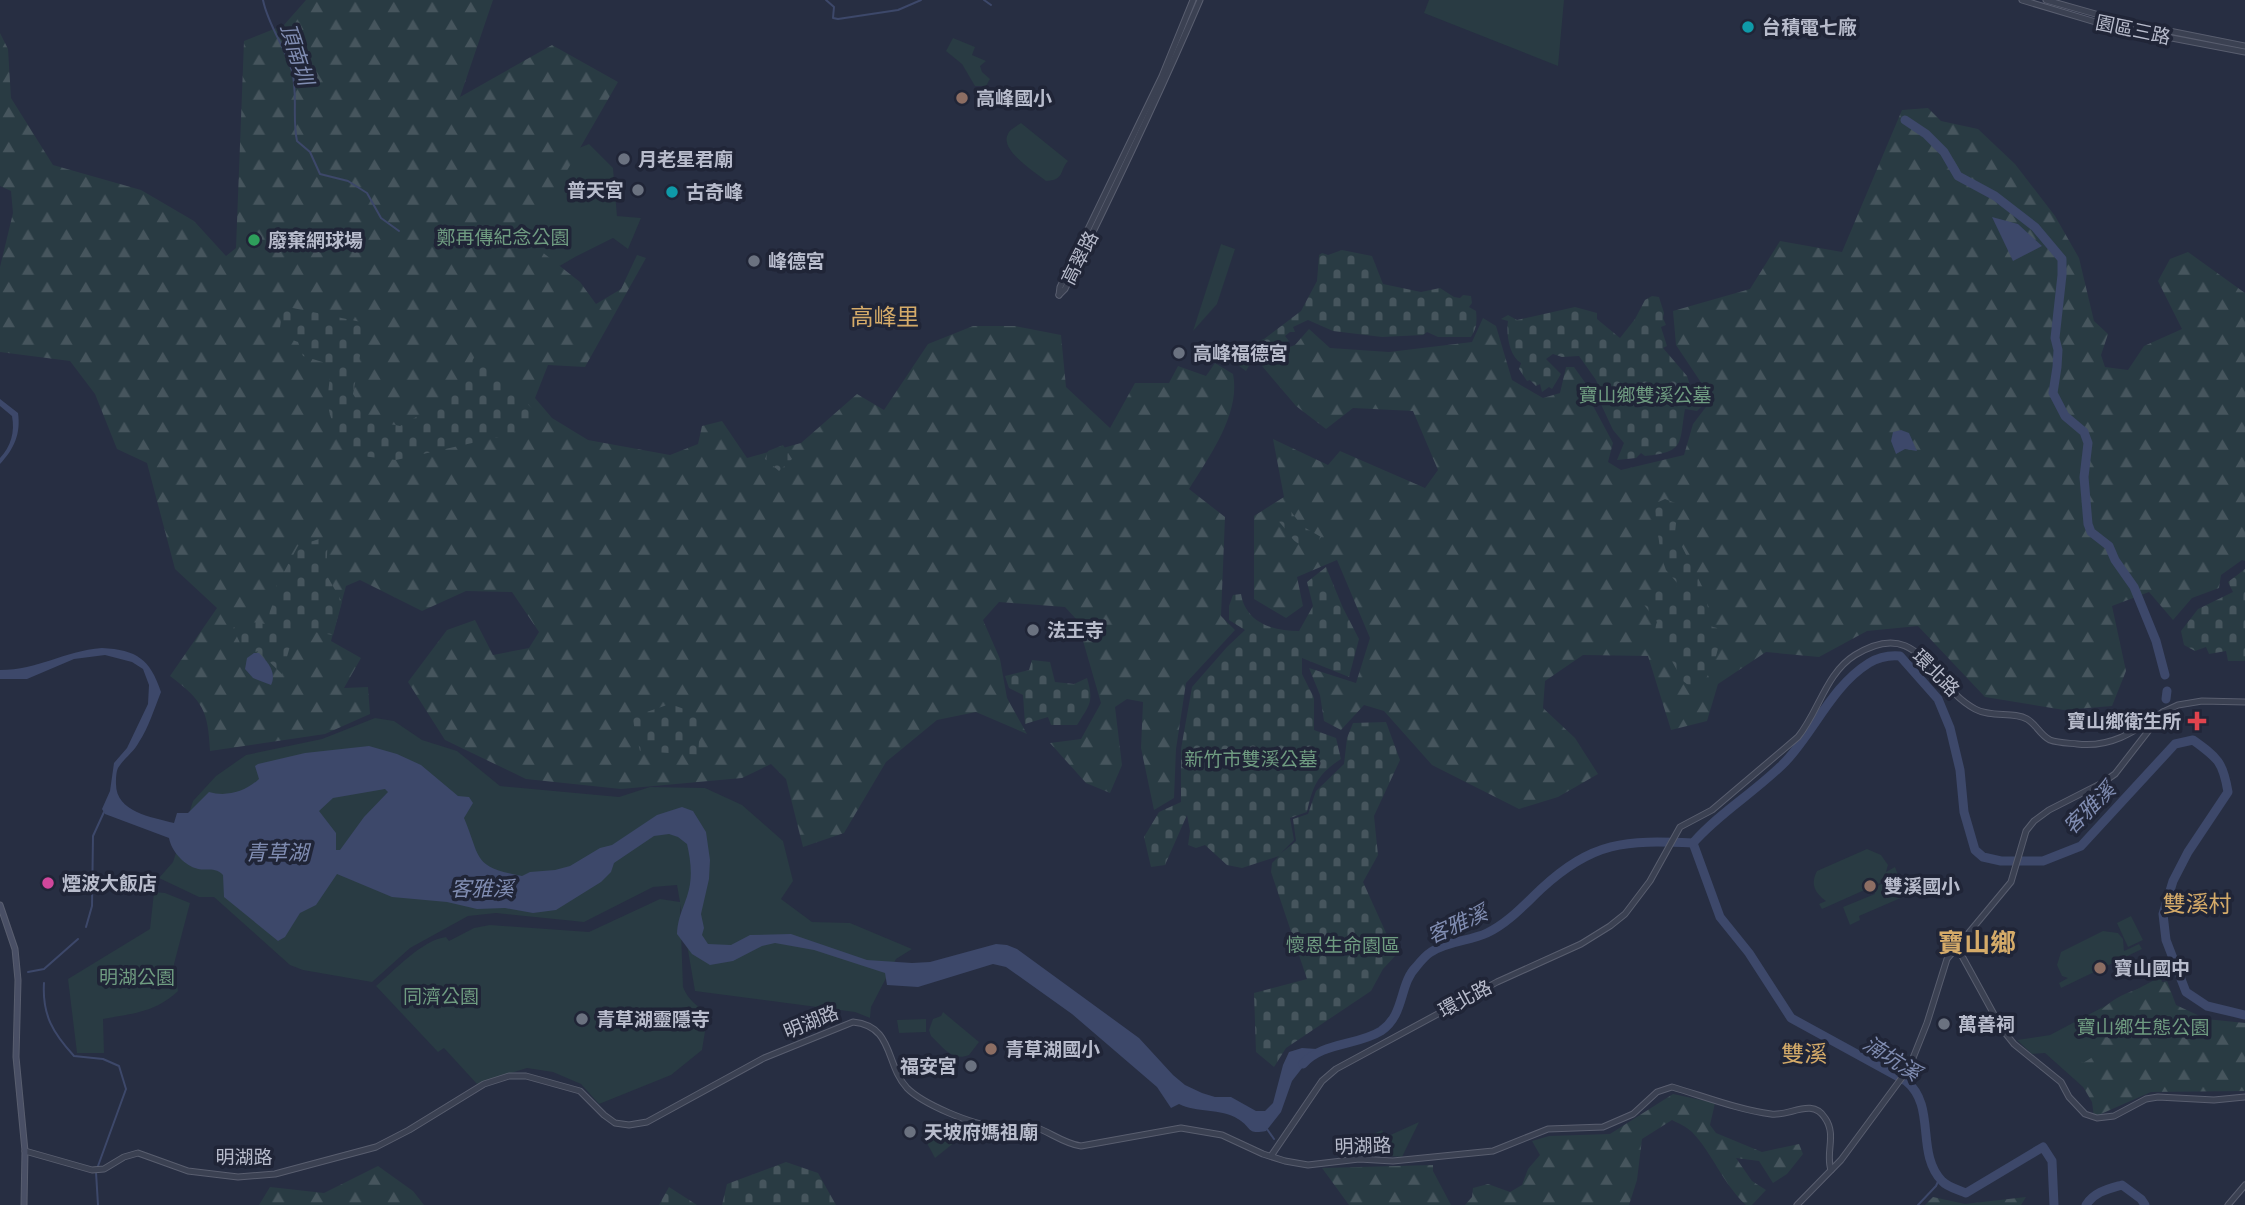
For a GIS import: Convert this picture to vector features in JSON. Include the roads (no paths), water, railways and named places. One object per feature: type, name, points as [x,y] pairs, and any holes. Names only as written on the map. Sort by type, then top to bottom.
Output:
[{"type":"main road","points":[[0,905],[15,949],[18,980],[16,1057],[25,1151],[24,1205]]},
{"type":"street","name":"高翠路","points":[[1193,0],[1162,76],[1060,287],[1059,295],[1065,289],[1167,79],[1200,0]]},
{"type":"street","name":"園區三路","points":[[2022,0],[2109,26],[2245,52]]},
{"type":"street","name":"園區三路","points":[[2046,0],[2124,22],[2245,46]]},
{"type":"street","name":"環北路","points":[[1271,1156],[1322,1081],[1336,1069],[1497,982],[1594,937],[1625,914],[1650,881],[1680,827],[1712,810],[1798,737],[1807,726],[1836,672],[1853,656],[1869,648],[1883,643],[1902,643],[1911,648],[1944,682],[1978,711],[2028,719],[2051,740],[2096,746],[2118,739],[2178,705],[2202,701],[2245,702]]},
{"type":"street","points":[[1797,1205],[1841,1160],[1909,1068],[1927,1023],[1941,974],[1955,948],[2005,891],[2015,873],[2026,831],[2049,810],[2115,774],[2164,712]]},
{"type":"street","points":[[1955,948],[2002,1030],[2014,1044],[2061,1082],[2069,1097],[2085,1114],[2096,1118],[2114,1116],[2146,1099],[2158,1097],[2214,1100],[2245,1097]]},
{"type":"street","name":"明湖路","points":[[25,1151],[92,1170],[100,1170],[138,1153],[188,1171],[238,1177],[275,1174],[376,1147],[484,1084],[509,1076],[526,1076],[580,1091],[615,1123],[629,1125],[647,1122],[764,1058],[853,1022],[864,1023],[880,1034],[906,1087],[924,1100],[966,1119],[992,1126],[1029,1124],[1073,1145],[1081,1146],[1158,1131],[1190,1129],[1234,1139],[1284,1161],[1308,1165],[1359,1159],[1393,1161],[1493,1151],[1548,1129],[1603,1127],[1633,1114],[1657,1092],[1665,1087],[1672,1087],[1772,1115],[1815,1109],[1823,1115],[1831,1132],[1831,1170]]},
{"type":"street","points":[[2228,1205],[2245,1185]]},
{"type":"water","points":[[1992,217],[2018,224],[2042,246],[2013,261]]},
{"type":"water","points":[[0,399],[18,413],[19,421],[15,441],[0,464],[13,428],[12,416],[0,406]]},
{"type":"water","points":[[1901,430],[1909,433],[1917,451],[1905,449],[1896,454],[1891,441],[1893,432]]},
{"type":"water","name":"青草湖","points":[[114,649],[140,658],[152,671],[161,692],[143,736],[120,764],[116,774],[118,793],[122,801],[136,812],[174,823],[177,813],[188,813],[209,792],[229,794],[254,783],[259,779],[255,766],[258,764],[305,753],[369,746],[421,765],[458,796],[469,797],[473,803],[464,818],[481,859],[494,869],[522,876],[530,872],[570,866],[600,848],[612,845],[657,815],[682,807],[693,811],[706,832],[710,860],[709,879],[701,914],[704,928],[702,935],[708,944],[731,945],[750,935],[791,934],[867,960],[912,963],[930,962],[996,944],[1007,945],[1017,949],[1139,1038],[1185,1085],[1215,1097],[1231,1097],[1256,1111],[1265,1111],[1273,1103],[1289,1052],[1302,1048],[1317,1049],[1292,1081],[1281,1112],[1266,1131],[1255,1132],[1238,1119],[1224,1113],[1193,1109],[1179,1104],[1171,1108],[1157,1087],[1072,1014],[1006,967],[993,964],[918,987],[887,985],[885,973],[814,950],[775,943],[762,946],[733,961],[710,965],[692,954],[677,934],[691,874],[687,844],[669,834],[654,836],[614,863],[611,872],[601,882],[556,910],[533,913],[505,908],[477,909],[447,902],[392,897],[337,874],[316,905],[300,913],[285,937],[278,941],[224,897],[223,875],[220,872],[191,866],[175,852],[169,838],[105,814],[102,809],[110,791],[114,763],[127,748],[148,704],[149,685],[143,669],[132,662],[105,655],[74,659],[27,679],[0,679],[0,670],[27,667],[88,650]],"holes":[[[385,789],[388,792],[364,817],[340,850],[336,850],[336,833],[319,811],[333,798]]]},
{"type":"water","points":[[259,653],[271,668],[271,685],[253,678],[245,669],[247,658]]},
{"type":"waterway","name":"頂南圳","points":[[263,0],[292,71],[297,141],[310,152],[320,174],[348,181],[367,193],[381,218],[399,231]]},
{"type":"waterway","points":[[826,0],[834,7],[833,18],[838,19],[898,10],[921,0]]},
{"type":"waterway","points":[[984,0],[991,5]]},
{"type":"waterway","points":[[1905,120],[1926,134],[1944,152],[1958,176],[1995,196],[2035,227],[2062,259],[2055,338],[2058,350],[2057,367],[2053,393],[2065,416],[2084,432],[2088,443],[2084,477],[2091,532],[2109,546],[2115,560],[2134,587],[2156,641],[2165,675]]},
{"type":"waterway","name":"客雅溪","points":[[1303,1064],[1320,1052],[1381,1031],[1394,1017],[1411,974],[1427,955],[1437,948],[1495,929],[1577,861],[1611,847],[1629,844],[1693,843],[1786,761],[1844,684],[1873,661],[1892,656],[1900,656],[1938,699],[1950,728],[1960,770],[1964,812],[1975,850],[1983,857],[2001,861],[2043,861],[2081,846],[2175,744],[2193,740],[2214,756],[2224,774],[2228,792],[2188,852],[2173,881],[2163,914],[2166,940],[2186,992],[2207,1006],[2245,1015]]},
{"type":"waterway","points":[[2166,699],[2167,691]]},
{"type":"waterway","points":[[86,927],[92,906],[93,836],[104,812]]},
{"type":"waterway","name":"湳坑溪","points":[[1693,843],[1720,917],[1749,953],[1791,1018],[1906,1081],[1915,1091],[1924,1116],[1929,1157],[1942,1181],[1966,1193],[2043,1147],[2052,1161],[2054,1205]]},
{"type":"waterway","points":[[28,972],[44,969],[78,939]]},
{"type":"waterway","points":[[44,983],[47,1014],[60,1039],[74,1056],[103,1059],[119,1066],[126,1089],[98,1166]]},
{"type":"waterway","points":[[1267,1129],[1274,1139]]},
{"type":"waterway","points":[[96,1172],[98,1205]]},
{"type":"waterway","points":[[1918,1205],[1936,1186],[1940,1177]]},
{"type":"waterway","name":"湳坑溪","points":[[2086,1205],[2097,1194],[2122,1185],[2145,1205]]},
{"type":"place","name":"台積電七廠","points":[[1748,27]]},
{"type":"place","name":"高峰國小","points":[[962,98]]},
{"type":"place","name":"月老星君廟","points":[[624,159]]},
{"type":"place","name":"普天宮","points":[[638,190]]},
{"type":"place","name":"古奇峰","points":[[672,192]]},
{"type":"place","name":"廢棄網球場","points":[[254,240]]},
{"type":"place","name":"峰德宮","points":[[754,261]]},
{"type":"place","name":"高峰福德宮","points":[[1179,353]]},
{"type":"place","name":"法王寺","points":[[1033,630]]},
{"type":"place","name":"寶山鄉衛生所","points":[[2197,721]]},
{"type":"place","name":"煙波大飯店","points":[[48,883]]},
{"type":"place","name":"雙溪國小","points":[[1870,886]]},
{"type":"place","name":"寶山國中","points":[[2100,968]]},
{"type":"place","name":"青草湖靈隱寺","points":[[582,1019]]},
{"type":"place","name":"萬善祠","points":[[1944,1024]]},
{"type":"place","name":"青草湖國小","points":[[991,1049]]},
{"type":"place","name":"福安宮","points":[[971,1066]]},
{"type":"place","name":"天坡府媽祖廟","points":[[910,1132]]},
{"type":"district","name":"高峰里","points":[[885,317]]},
{"type":"district","name":"雙溪村","points":[[2197,904]]},
{"type":"district","name":"寶山鄉","points":[[1977,943]]},
{"type":"district","name":"雙溪","points":[[1804,1054]]},
{"type":"park label","name":"鄭再傳紀念公園","points":[[503,237]]},
{"type":"park label","name":"寶山鄉雙溪公墓","points":[[1645,395]]},
{"type":"park label","name":"新竹市雙溪公墓","points":[[1251,759]]},
{"type":"park label","name":"懷恩生命園區","points":[[1343,945]]},
{"type":"park label","name":"明湖公園","points":[[137,977]]},
{"type":"park label","name":"同濟公園","points":[[441,996]]},
{"type":"park label","name":"寶山鄉生態公園","points":[[2143,1027]]}]
